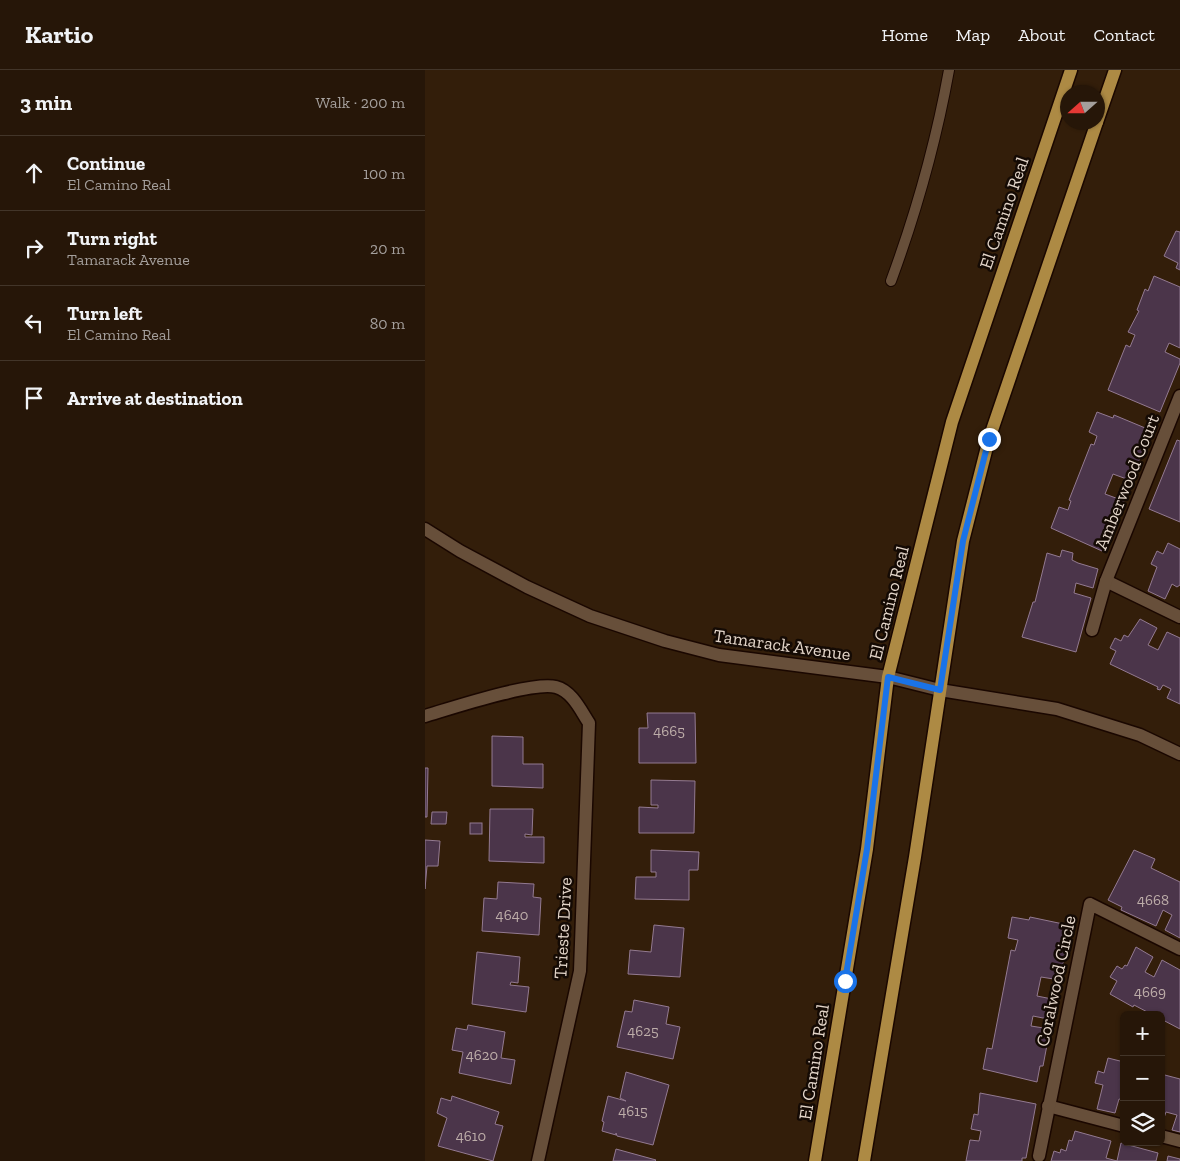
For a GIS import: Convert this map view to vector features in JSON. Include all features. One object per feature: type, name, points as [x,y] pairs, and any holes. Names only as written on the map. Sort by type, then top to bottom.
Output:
[{"type":"main road","name":"El Camino Real","points":[[815,1161],[867,849],[888,677],[952,422],[1071,70]]},
{"type":"main road","points":[[1105,99],[1115,70]]},
{"type":"main road","points":[[864,1161],[963,541],[989,439],[1094,130]]},
{"type":"street","name":"Amberwood Court","points":[[1092,630],[1105,581],[1180,396]]},
{"type":"street","name":"Tamarack Avenue","points":[[425,528],[461,551],[527,587],[590,616],[665,641],[719,655],[888,677],[940,690],[1057,709],[1140,735],[1180,754]]},
{"type":"street","points":[[1105,581],[1180,618]]},
{"type":"street","name":"Trieste Drive","points":[[425,716],[537,685],[557,687],[572,698],[589,723],[580,971],[538,1161]]},
{"type":"street","name":"Coralwood Circle","points":[[1039,1156],[1090,904],[1180,949]]},
{"type":"street","points":[[1048,1106],[1120,1125]]},
{"type":"street","points":[[1165,1137],[1180,1141]]},
{"type":"lane","points":[[891,281],[909,230],[949,70]]},
{"type":"building","points":[[1176,231],[1180,232],[1180,270],[1176,268],[1178,263],[1164,256]]},
{"type":"building","points":[[1154,276],[1180,287],[1180,348],[1169,343],[1165,352],[1180,359],[1180,363],[1160,412],[1108,390],[1126,345],[1130,347],[1135,335],[1128,332],[1139,311],[1137,310],[1145,289],[1148,291]]},
{"type":"building","points":[[1097,412],[1113,418],[1114,415],[1150,430],[1132,481],[1113,474],[1105,494],[1124,501],[1102,551],[1051,528],[1059,507],[1068,510],[1071,501],[1069,500],[1091,444],[1094,445],[1097,436],[1089,432]]},
{"type":"building","points":[[1177,440],[1180,441],[1180,522],[1149,509]]},
{"type":"building","points":[[1168,543],[1180,549],[1180,585],[1177,587],[1172,584],[1165,599],[1148,591],[1157,567],[1151,564],[1157,551],[1163,554]]},
{"type":"building","points":[[1062,550],[1073,553],[1072,560],[1098,569],[1093,588],[1076,583],[1074,593],[1091,598],[1076,652],[1022,637],[1033,602],[1035,602],[1047,553],[1060,557]]},
{"type":"building","points":[[1140,619],[1157,628],[1148,645],[1158,650],[1167,632],[1180,638],[1180,704],[1167,698],[1171,689],[1163,685],[1160,690],[1157,689],[1158,687],[1110,664],[1116,651],[1110,648],[1115,638],[1121,641],[1124,635],[1128,637]]},
{"type":"building","points":[[647,713],[695,713],[696,763],[639,763],[639,728],[648,728]]},
{"type":"building","points":[[492,736],[523,737],[523,764],[543,764],[543,788],[492,786]]},
{"type":"building","points":[[425,768],[428,768],[427,817],[425,817]]},
{"type":"building","points":[[651,780],[695,781],[694,833],[639,833],[639,807],[658,808],[658,805],[651,805]]},
{"type":"building","points":[[490,809],[533,809],[532,835],[525,834],[525,837],[544,837],[544,863],[489,861]]},
{"type":"building","points":[[432,812],[447,812],[446,824],[431,824]]},
{"type":"building","points":[[470,823],[482,823],[482,834],[470,834]]},
{"type":"building","points":[[425,840],[440,841],[438,866],[427,866],[425,889]]},
{"type":"building","points":[[651,850],[699,852],[698,870],[689,870],[689,900],[635,899],[636,877],[656,877],[656,872],[651,872]]},
{"type":"building","points":[[1134,850],[1155,859],[1151,868],[1180,882],[1180,938],[1165,930],[1172,915],[1163,910],[1156,926],[1121,910],[1122,907],[1108,900]]},
{"type":"building","points":[[498,882],[534,884],[533,897],[541,898],[539,935],[482,931],[484,898],[497,899]]},
{"type":"building","points":[[1012,917],[1029,920],[1030,917],[1068,925],[1060,980],[1041,977],[1037,996],[1057,1000],[1053,1020],[1033,1016],[1031,1026],[1050,1029],[1043,1066],[1040,1066],[1037,1082],[983,1069],[987,1048],[992,1049],[1011,950],[1015,951],[1018,940],[1008,938]]},
{"type":"building","points":[[654,925],[684,928],[680,977],[628,974],[630,950],[651,952]]},
{"type":"building","points":[[1136,947],[1153,957],[1145,972],[1154,977],[1162,960],[1180,970],[1180,1029],[1165,1021],[1165,1011],[1145,1011],[1134,1005],[1133,1007],[1110,994],[1117,981],[1110,977],[1117,966],[1122,969],[1125,965],[1127,966]]},
{"type":"building","points":[[477,952],[520,957],[518,983],[511,982],[510,985],[529,987],[526,1012],[472,1004]]},
{"type":"building","points":[[634,1000],[669,1007],[666,1024],[680,1027],[673,1059],[617,1047],[625,1011],[632,1012]]},
{"type":"building","points":[[468,1025],[505,1032],[501,1058],[515,1060],[511,1084],[459,1073],[463,1052],[452,1050],[456,1028],[467,1030]]},
{"type":"building","points":[[1108,1058],[1120,1061],[1120,1099],[1115,1113],[1097,1109],[1103,1085],[1095,1083],[1098,1071],[1104,1073]]},
{"type":"building","points":[[626,1072],[669,1085],[653,1145],[617,1136],[616,1133],[616,1135],[602,1131],[604,1122],[602,1121],[608,1096],[626,1101],[620,1098]]},
{"type":"building","points":[[1165,1075],[1180,1079],[1180,1132],[1172,1130],[1177,1115],[1166,1112],[1165,1115]]},
{"type":"building","points":[[980,1093],[1036,1104],[1026,1158],[1022,1158],[1022,1161],[966,1161],[970,1140],[979,1141],[981,1131],[971,1129],[974,1114],[978,1115]]},
{"type":"building","points":[[452,1096],[499,1112],[495,1124],[503,1126],[493,1161],[438,1146],[447,1118],[437,1113],[441,1098],[451,1101]]},
{"type":"building","points":[[1075,1131],[1111,1141],[1106,1158],[1117,1161],[1051,1161],[1054,1151],[1060,1153],[1061,1149],[1066,1151],[1069,1140],[1072,1141]]},
{"type":"building","points":[[1120,1146],[1132,1146],[1158,1153],[1156,1161],[1117,1161]]},
{"type":"building","points":[[616,1149],[656,1160],[613,1161]]},
{"type":"building","points":[[1168,1156],[1180,1159],[1180,1161],[1167,1161]]},
{"type":"route","points":[[845,981],[867,849],[888,677],[940,690],[963,541],[989,439]]}]
